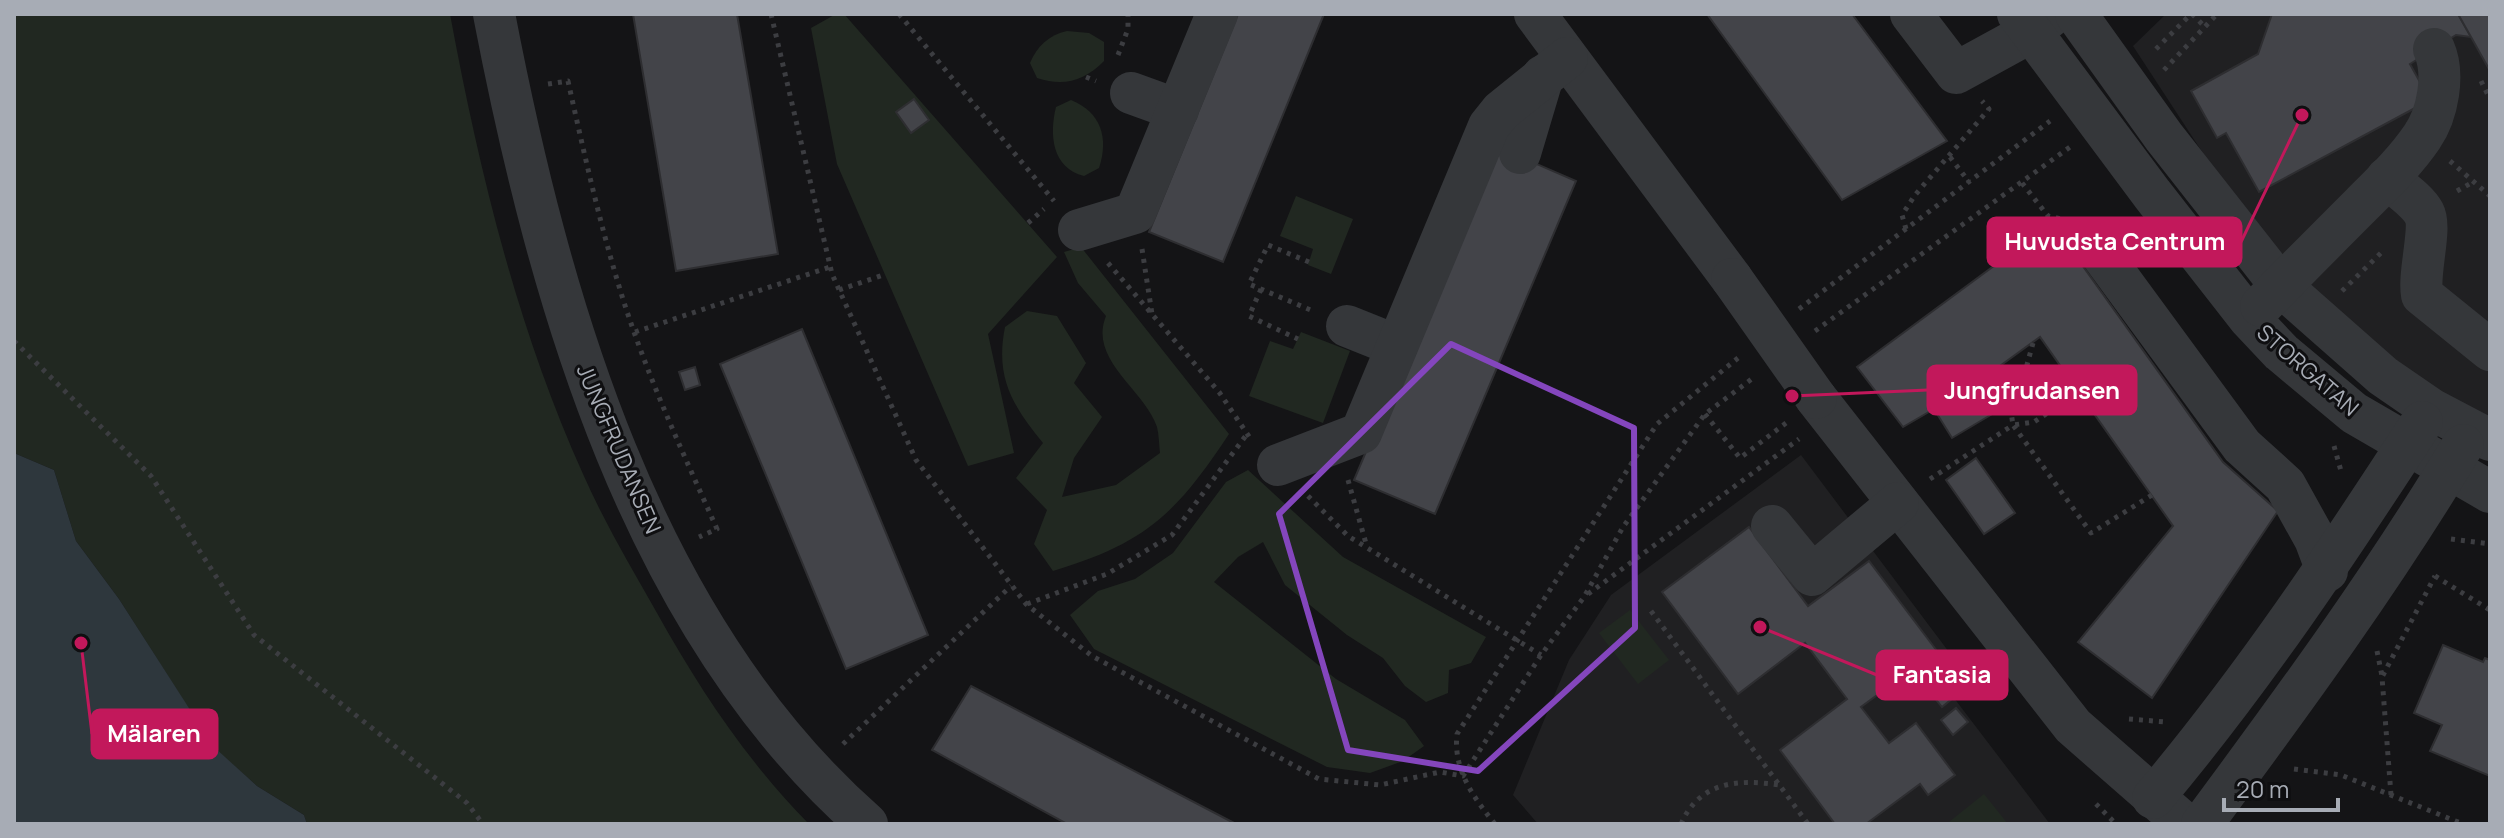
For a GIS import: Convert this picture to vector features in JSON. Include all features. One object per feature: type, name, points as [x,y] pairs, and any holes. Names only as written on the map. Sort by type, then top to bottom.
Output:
[{"type":"street","name":"JUNGFRUDANSEN","points":[[494,14],[518,136],[574,341],[665,561],[722,654],[788,743],[867,824]]},
{"type":"street","points":[[1079,230],[1135,213],[1217,14]]},
{"type":"street","points":[[1535,14],[1555,67],[1732,279],[1807,415],[1910,494],[2073,726],[2185,824]]},
{"type":"street","points":[[1911,14],[1956,73],[2034,20]]},
{"type":"street","name":"STORGATAN","points":[[2076,14],[2164,137],[2281,286],[2383,376],[2431,409],[2481,435]]},
{"type":"street","name":"STORGATAN","points":[[2034,20],[2249,318],[2281,352],[2354,413],[2490,492]]},
{"type":"street","points":[[2249,318],[2387,178],[2423,136],[2433,116],[2438,93],[2438,59],[2434,49]]},
{"type":"street","points":[[1520,153],[1555,67]]},
{"type":"street","points":[[1278,465],[1361,433],[1489,126],[1555,67]]},
{"type":"street","points":[[1131,93],[1178,110]]},
{"type":"street","points":[[2387,178],[2423,211],[2426,220],[2419,277],[2422,295],[2490,350]]},
{"type":"street","points":[[2091,240],[2242,446],[2285,485],[2315,539],[2327,571]]},
{"type":"street","points":[[1347,326],[1397,346]]},
{"type":"street","points":[[2153,798],[2196,747],[2327,571],[2431,409]]},
{"type":"street","points":[[2202,824],[2365,602],[2448,470],[2481,435]]},
{"type":"street","points":[[1772,526],[1812,575],[1910,494]]},
{"type":"path","points":[[771,14],[830,267],[839,290],[916,460],[1026,604],[1092,656],[1319,779],[1380,785],[1440,772],[1463,776]]},
{"type":"path","points":[[899,14],[1219,392],[1247,434],[1348,536],[1541,655]]},
{"type":"path","points":[[2156,49],[2192,14],[2206,28]]},
{"type":"path","points":[[2164,70],[2217,14]]},
{"type":"path","points":[[1906,229],[1902,215],[1915,195],[1989,109],[1956,73]]},
{"type":"path","points":[[536,85],[568,81],[592,186],[635,332],[673,432],[717,529],[687,543]]},
{"type":"path","points":[[2423,136],[2490,196]]},
{"type":"path","points":[[1814,332],[2074,143]]},
{"type":"path","points":[[1950,157],[1969,182]]},
{"type":"path","points":[[2022,183],[2048,216]]},
{"type":"path","points":[[1135,213],[1152,314]]},
{"type":"path","points":[[1309,262],[1268,245],[1249,284],[1347,326]]},
{"type":"path","points":[[635,332],[830,267]]},
{"type":"path","points":[[839,290],[886,274]]},
{"type":"path","points":[[1261,289],[1249,316],[1298,339]]},
{"type":"path","points":[[14,341],[151,476],[254,635],[467,803],[483,824]]},
{"type":"path","points":[[2033,343],[2022,383],[2009,399],[2013,425],[2091,533],[2152,495]]},
{"type":"path","points":[[1463,776],[1541,655],[1584,597],[1623,527],[1705,414],[1766,368]]},
{"type":"path","points":[[1994,370],[2022,383],[2050,410]]},
{"type":"path","points":[[1910,494],[2013,425],[2034,422],[2079,392]]},
{"type":"path","points":[[1705,414],[1740,458],[1807,415]]},
{"type":"path","points":[[1584,597],[1807,415]]},
{"type":"path","points":[[1026,604],[1107,574],[1172,535],[1247,434]]},
{"type":"path","points":[[1354,436],[1347,487],[1367,548]]},
{"type":"path","points":[[2333,442],[2341,468]]},
{"type":"path","points":[[2441,540],[2460,539],[2490,544]]},
{"type":"path","points":[[2391,795],[2382,677],[2435,576],[2433,563]]},
{"type":"path","points":[[2435,576],[2490,610]]},
{"type":"path","points":[[834,753],[1011,586]]},
{"type":"path","points":[[1651,611],[1808,824]]},
{"type":"path","points":[[1495,824],[1463,776],[1454,756],[1457,734],[1516,640]]},
{"type":"path","points":[[1681,824],[1688,809],[1718,784],[1747,781],[1779,785]]},
{"type":"highlighted area","points":[[1451,344],[1634,428],[1635,628],[1478,771],[1348,750],[1279,514]]},
{"type":"shaded area","points":[[14,14],[450,14],[487,190],[503,248],[538,362],[583,474],[673,642],[708,697],[745,750],[809,824],[307,824],[304,815],[257,786],[214,748],[119,599],[76,541],[54,470],[14,453]]},
{"type":"shaded area","points":[[836,14],[844,14],[1057,257],[988,334],[1014,453],[968,466],[837,164],[811,28]]},
{"type":"shaded area","points":[[2166,14],[2490,14],[2490,421],[2428,386],[2335,314],[2246,219],[2133,46]]},
{"type":"shaded area","points":[[1067,31],[1089,33],[1104,42],[1104,61],[1081,78],[1056,82],[1037,78],[1030,63],[1036,51],[1049,38]]},
{"type":"shaded area","points":[[1071,100],[1096,119],[1102,136],[1099,168],[1084,176],[1065,166],[1053,139],[1056,107]]},
{"type":"shaded area","points":[[1296,196],[1353,219],[1331,274],[1308,265],[1313,249],[1280,236]]},
{"type":"shaded area","points":[[1081,247],[1229,434],[1192,485],[1156,522],[1112,549],[1053,571],[1034,544],[1047,510],[1016,478],[1043,443],[1015,403],[1004,376],[1002,345],[1005,327],[1027,311],[1057,316],[1086,363],[1074,383],[1102,417],[1074,458],[1062,497],[1116,485],[1160,453],[1157,427],[1151,413],[1120,374],[1105,347],[1103,332],[1106,316],[1078,283],[1064,252]]},
{"type":"shaded area","points":[[1301,332],[1350,351],[1323,423],[1249,396],[1270,341],[1293,349]]},
{"type":"shaded area","points":[[14,453],[54,470],[76,541],[119,599],[214,747],[257,786],[304,815],[307,824],[14,824]]},
{"type":"shaded area","points":[[1801,455],[1973,684],[1954,698],[2050,824],[1538,824],[1513,795],[1569,660],[1611,595]]},
{"type":"shaded area","points":[[1248,470],[1343,557],[1486,637],[1471,663],[1449,670],[1448,693],[1426,702],[1405,686],[1383,658],[1347,635],[1285,585],[1263,542],[1238,557],[1214,582],[1336,679],[1405,720],[1424,746],[1403,761],[1370,773],[1327,767],[1094,649],[1070,615],[1098,591],[1135,579],[1173,553],[1226,482]]},
{"type":"shaded area","points":[[1630,610],[1669,660],[1638,684],[1599,633]]},
{"type":"shaded area","points":[[1984,794],[2008,824],[1949,822]]},
{"type":"building","points":[[633,14],[737,14],[778,254],[676,271]]},
{"type":"building","points":[[1238,14],[1324,14],[1223,262],[1149,232]]},
{"type":"building","points":[[1707,14],[1852,14],[1947,141],[1842,200]]},
{"type":"building","points":[[2272,14],[2458,14],[2471,37],[2456,35],[2410,64],[2430,100],[2259,192],[2226,133],[2217,138],[2191,91],[2258,54]]},
{"type":"building","points":[[2458,14],[2490,14],[2490,71],[2471,37]]},
{"type":"building","points":[[914,99],[929,120],[911,133],[896,112]]},
{"type":"building","points":[[1495,146],[1576,181],[1435,514],[1354,480]]},
{"type":"building","points":[[2052,223],[2223,462],[2278,511],[2152,698],[2078,642],[2173,526],[2040,337],[1982,379],[1999,410],[1952,438],[1934,409],[1903,427],[1857,367]]},
{"type":"building","points":[[802,329],[928,635],[846,669],[720,364]]},
{"type":"building","points":[[695,367],[700,385],[685,390],[679,372]]},
{"type":"building","points":[[1976,458],[2015,513],[1984,534],[1946,480]]},
{"type":"building","points":[[1749,527],[1808,606],[1869,561],[1937,651],[1861,707],[1889,743],[1916,723],[1955,775],[1928,795],[1920,784],[1866,824],[1835,824],[1780,750],[1847,699],[1805,643],[1738,694],[1662,592]]},
{"type":"building","points":[[2443,645],[2483,662],[2485,658],[2490,660],[2490,776],[2430,751],[2442,725],[2414,713]]},
{"type":"building","points":[[1939,669],[1959,693],[1942,707],[1922,682]]},
{"type":"building","points":[[971,686],[1236,824],[1067,824],[932,750]]},
{"type":"building","points":[[1956,708],[1968,722],[1953,735],[1941,720]]},
{"type":"place","name":"Huvudsta Centrum","points":[[2302,115]]},
{"type":"place","name":"Jungfrudansen","points":[[1792,396]]},
{"type":"place","name":"Fantasia","points":[[1760,627]]},
{"type":"place","name":"Mälaren","points":[[81,643]]}]
